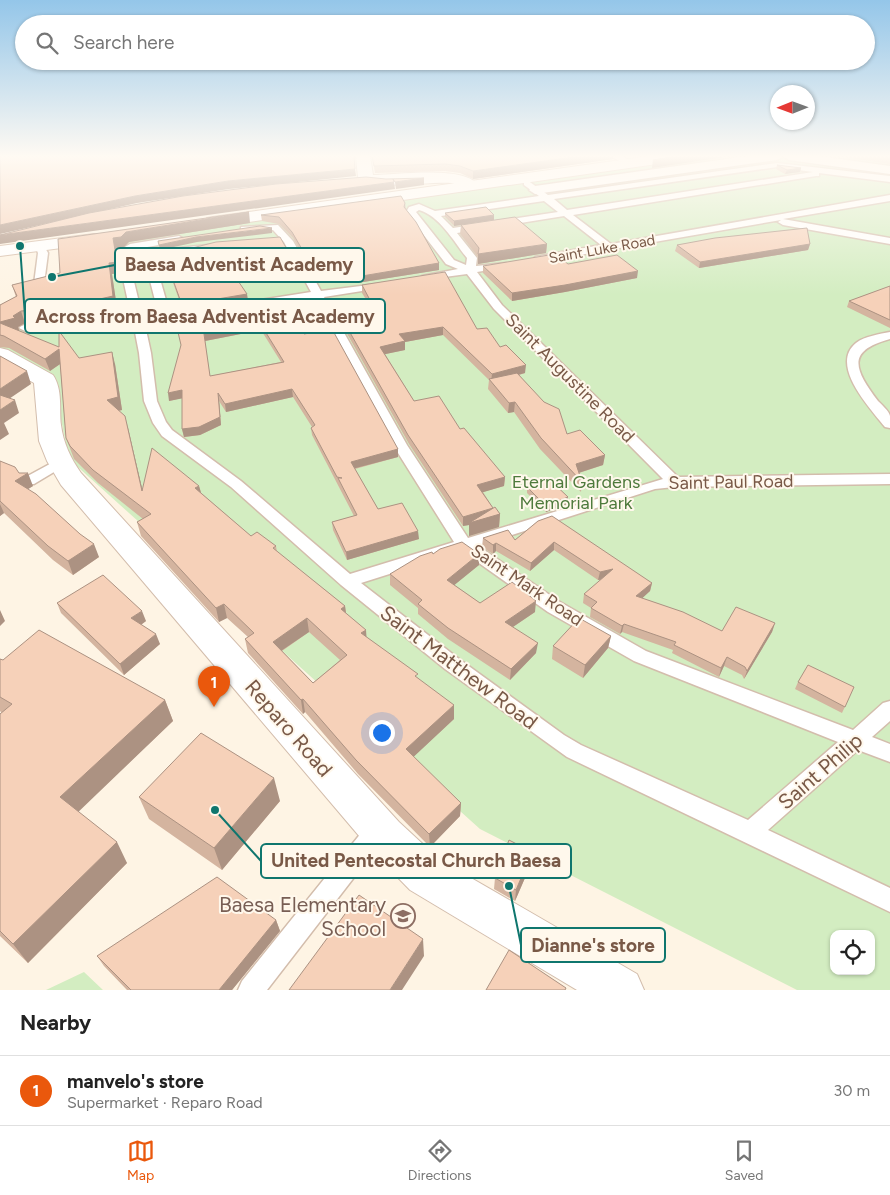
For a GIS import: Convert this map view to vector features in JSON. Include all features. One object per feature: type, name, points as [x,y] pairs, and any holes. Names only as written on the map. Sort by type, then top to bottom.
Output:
[{"type":"street","points":[[0,251],[119,240],[361,202]]},
{"type":"street","name":"Reparo Road","points":[[0,355],[45,380],[48,388],[49,428],[59,463],[70,479],[379,827],[425,875],[602,985]]},
{"type":"lane","points":[[433,214],[528,202]]},
{"type":"lane","points":[[549,202],[610,248]]},
{"type":"lane","points":[[451,231],[634,202]]},
{"type":"lane","name":"Saint Luke Road","points":[[413,280],[871,202]]},
{"type":"lane","points":[[424,207],[451,231],[472,258],[470,270],[450,262],[411,210],[424,207]]},
{"type":"lane","points":[[771,220],[890,241]]},
{"type":"lane","points":[[233,231],[272,226],[276,227],[284,237]]},
{"type":"lane","points":[[263,238],[284,237]]},
{"type":"lane","name":"Saint Mark Road","points":[[284,237],[288,241],[400,445],[464,543],[554,607],[640,656],[890,753]]},
{"type":"lane","points":[[166,318],[151,265],[152,258],[169,252],[214,245]]},
{"type":"lane","points":[[39,284],[43,253],[40,246]]},
{"type":"lane","name":"Saint Matthew Road","points":[[125,265],[137,323],[143,341],[151,406],[157,423],[167,433],[236,484],[347,581],[452,664],[557,742],[890,900]]},
{"type":"lane","name":"Saint Augustine Road","points":[[470,270],[498,307],[674,482]]},
{"type":"lane","points":[[25,328],[56,325],[107,328],[394,283]]},
{"type":"lane","points":[[890,335],[860,346],[853,356],[853,369],[860,383],[890,424]]},
{"type":"lane","points":[[29,480],[59,463]]},
{"type":"lane","name":"Saint Paul Road","points":[[347,581],[653,485],[674,482],[890,479]]},
{"type":"lane","name":"Saint Philip","points":[[750,832],[890,709]]},
{"type":"lane","points":[[251,990],[379,827]]},
{"type":"green space","name":"Eternal Gardens Memorial Park","points":[[387,202],[890,202],[890,990],[797,990],[480,829],[69,459],[53,379],[0,351],[0,325],[96,243]]},
{"type":"green space","points":[[84,972],[103,990],[46,990]]},
{"type":"building","points":[[0,202],[106,202],[0,225]]},
{"type":"building","points":[[149,202],[244,202],[0,235],[89,213]]},
{"type":"building","points":[[355,202],[405,202],[404,207],[416,222],[439,263],[356,277],[336,250],[306,256],[292,232],[279,217],[261,215]]},
{"type":"building","points":[[486,207],[494,215],[454,221],[445,213]]},
{"type":"building","points":[[249,212],[126,232],[121,237],[113,238],[117,262],[109,263],[113,296],[60,308],[21,311],[13,316],[15,318],[0,322],[0,305],[17,296],[12,285],[60,273],[58,239]]},
{"type":"building","points":[[515,217],[547,244],[478,254],[479,248],[461,225]]},
{"type":"building","points":[[260,226],[272,228],[196,237],[159,245],[158,241]]},
{"type":"building","points":[[807,228],[810,244],[700,262],[677,245],[715,238]]},
{"type":"building","points":[[280,237],[293,260],[234,275],[247,294],[182,305],[164,255],[216,242]]},
{"type":"building","points":[[555,254],[568,264],[617,255],[638,271],[512,293],[483,266]]},
{"type":"building","points":[[445,272],[477,329],[487,328],[500,347],[506,345],[526,365],[492,374],[443,327],[399,334],[405,341],[380,347],[414,401],[439,396],[460,429],[464,428],[505,477],[477,485],[493,508],[463,517],[408,435],[335,306],[370,300],[362,285]]},
{"type":"building","points":[[890,286],[890,320],[849,301]]},
{"type":"building","points":[[253,303],[259,313],[283,307],[304,334],[332,329],[398,449],[351,462],[378,509],[402,503],[418,531],[346,552],[332,522],[357,515],[338,478],[342,478],[337,477],[311,428],[315,425],[292,389],[225,404],[218,393],[220,417],[199,427],[182,429],[182,390],[168,393],[181,345],[177,328],[188,326],[185,314]],"holes":[[[260,323],[284,362],[210,376],[204,334]]]},
{"type":"building","points":[[0,323],[59,347],[59,331],[79,358],[112,352],[118,397],[107,400],[125,416],[142,491],[152,448],[199,486],[195,488],[251,536],[257,532],[276,546],[273,548],[345,606],[341,609],[366,630],[361,633],[418,674],[415,676],[454,705],[406,749],[461,803],[429,834],[356,760],[303,699],[301,700],[245,639],[254,633],[224,604],[216,608],[137,522],[151,514],[93,470],[70,446],[66,438],[59,349],[45,359],[0,335]],"holes":[[[307,618],[347,655],[313,683],[273,642]]]},
{"type":"building","points":[[0,356],[27,371],[0,389]]},
{"type":"building","points":[[517,373],[544,402],[559,409],[567,434],[580,430],[605,455],[576,464],[582,482],[541,438],[515,402],[509,403],[489,379]]},
{"type":"building","points":[[0,395],[15,400],[0,410]]},
{"type":"building","points":[[0,461],[15,467],[19,473],[28,473],[15,481],[36,494],[80,534],[94,544],[68,561],[48,546],[0,501]]},
{"type":"building","points":[[549,479],[568,497],[546,506],[527,487]]},
{"type":"building","points":[[495,507],[500,514],[469,523]]},
{"type":"building","points":[[552,516],[652,583],[636,596],[683,612],[722,631],[736,607],[775,623],[747,671],[745,667],[727,657],[721,668],[674,645],[676,642],[624,624],[622,626],[591,608],[597,602],[584,594],[613,569],[600,572],[554,542],[531,563],[496,543],[493,545],[483,538],[508,530],[515,540],[538,521]]},
{"type":"building","points":[[462,542],[479,554],[447,580],[480,603],[512,582],[536,601],[505,622],[538,643],[511,669],[448,628],[418,604],[422,600],[390,574],[420,556],[432,552],[433,554],[440,549]]},
{"type":"building","points":[[103,575],[142,611],[131,618],[156,634],[120,664],[57,603]]},
{"type":"building","points":[[579,618],[611,636],[585,665],[553,646]]},
{"type":"building","points":[[39,630],[165,700],[60,797],[117,842],[13,944],[0,931],[0,714],[12,704],[0,697],[0,659],[3,660]]},
{"type":"building","points":[[808,665],[854,687],[845,707],[798,682]]},
{"type":"building","points":[[201,733],[274,778],[214,848],[139,797]]},
{"type":"building","points":[[509,840],[532,852],[516,890],[495,878]]},
{"type":"building","points":[[217,877],[276,920],[219,990],[131,990],[97,956]]},
{"type":"building","points":[[359,895],[423,939],[390,990],[289,990]]},
{"type":"building","points":[[509,950],[566,988],[565,990],[486,990]]},
{"type":"place","name":"Across from Baesa Adventist Academy","points":[[20,246]]},
{"type":"place","name":"Baesa Adventist Academy","points":[[52,277]]},
{"type":"place","name":"manvelo's store","points":[[214,707]]},
{"type":"place","name":"United Pentecostal Church Baesa","points":[[215,810]]},
{"type":"place","name":"Dianne's store","points":[[509,886]]},
{"type":"place","name":"Baesa Elementary School","points":[[403,916]]}]
